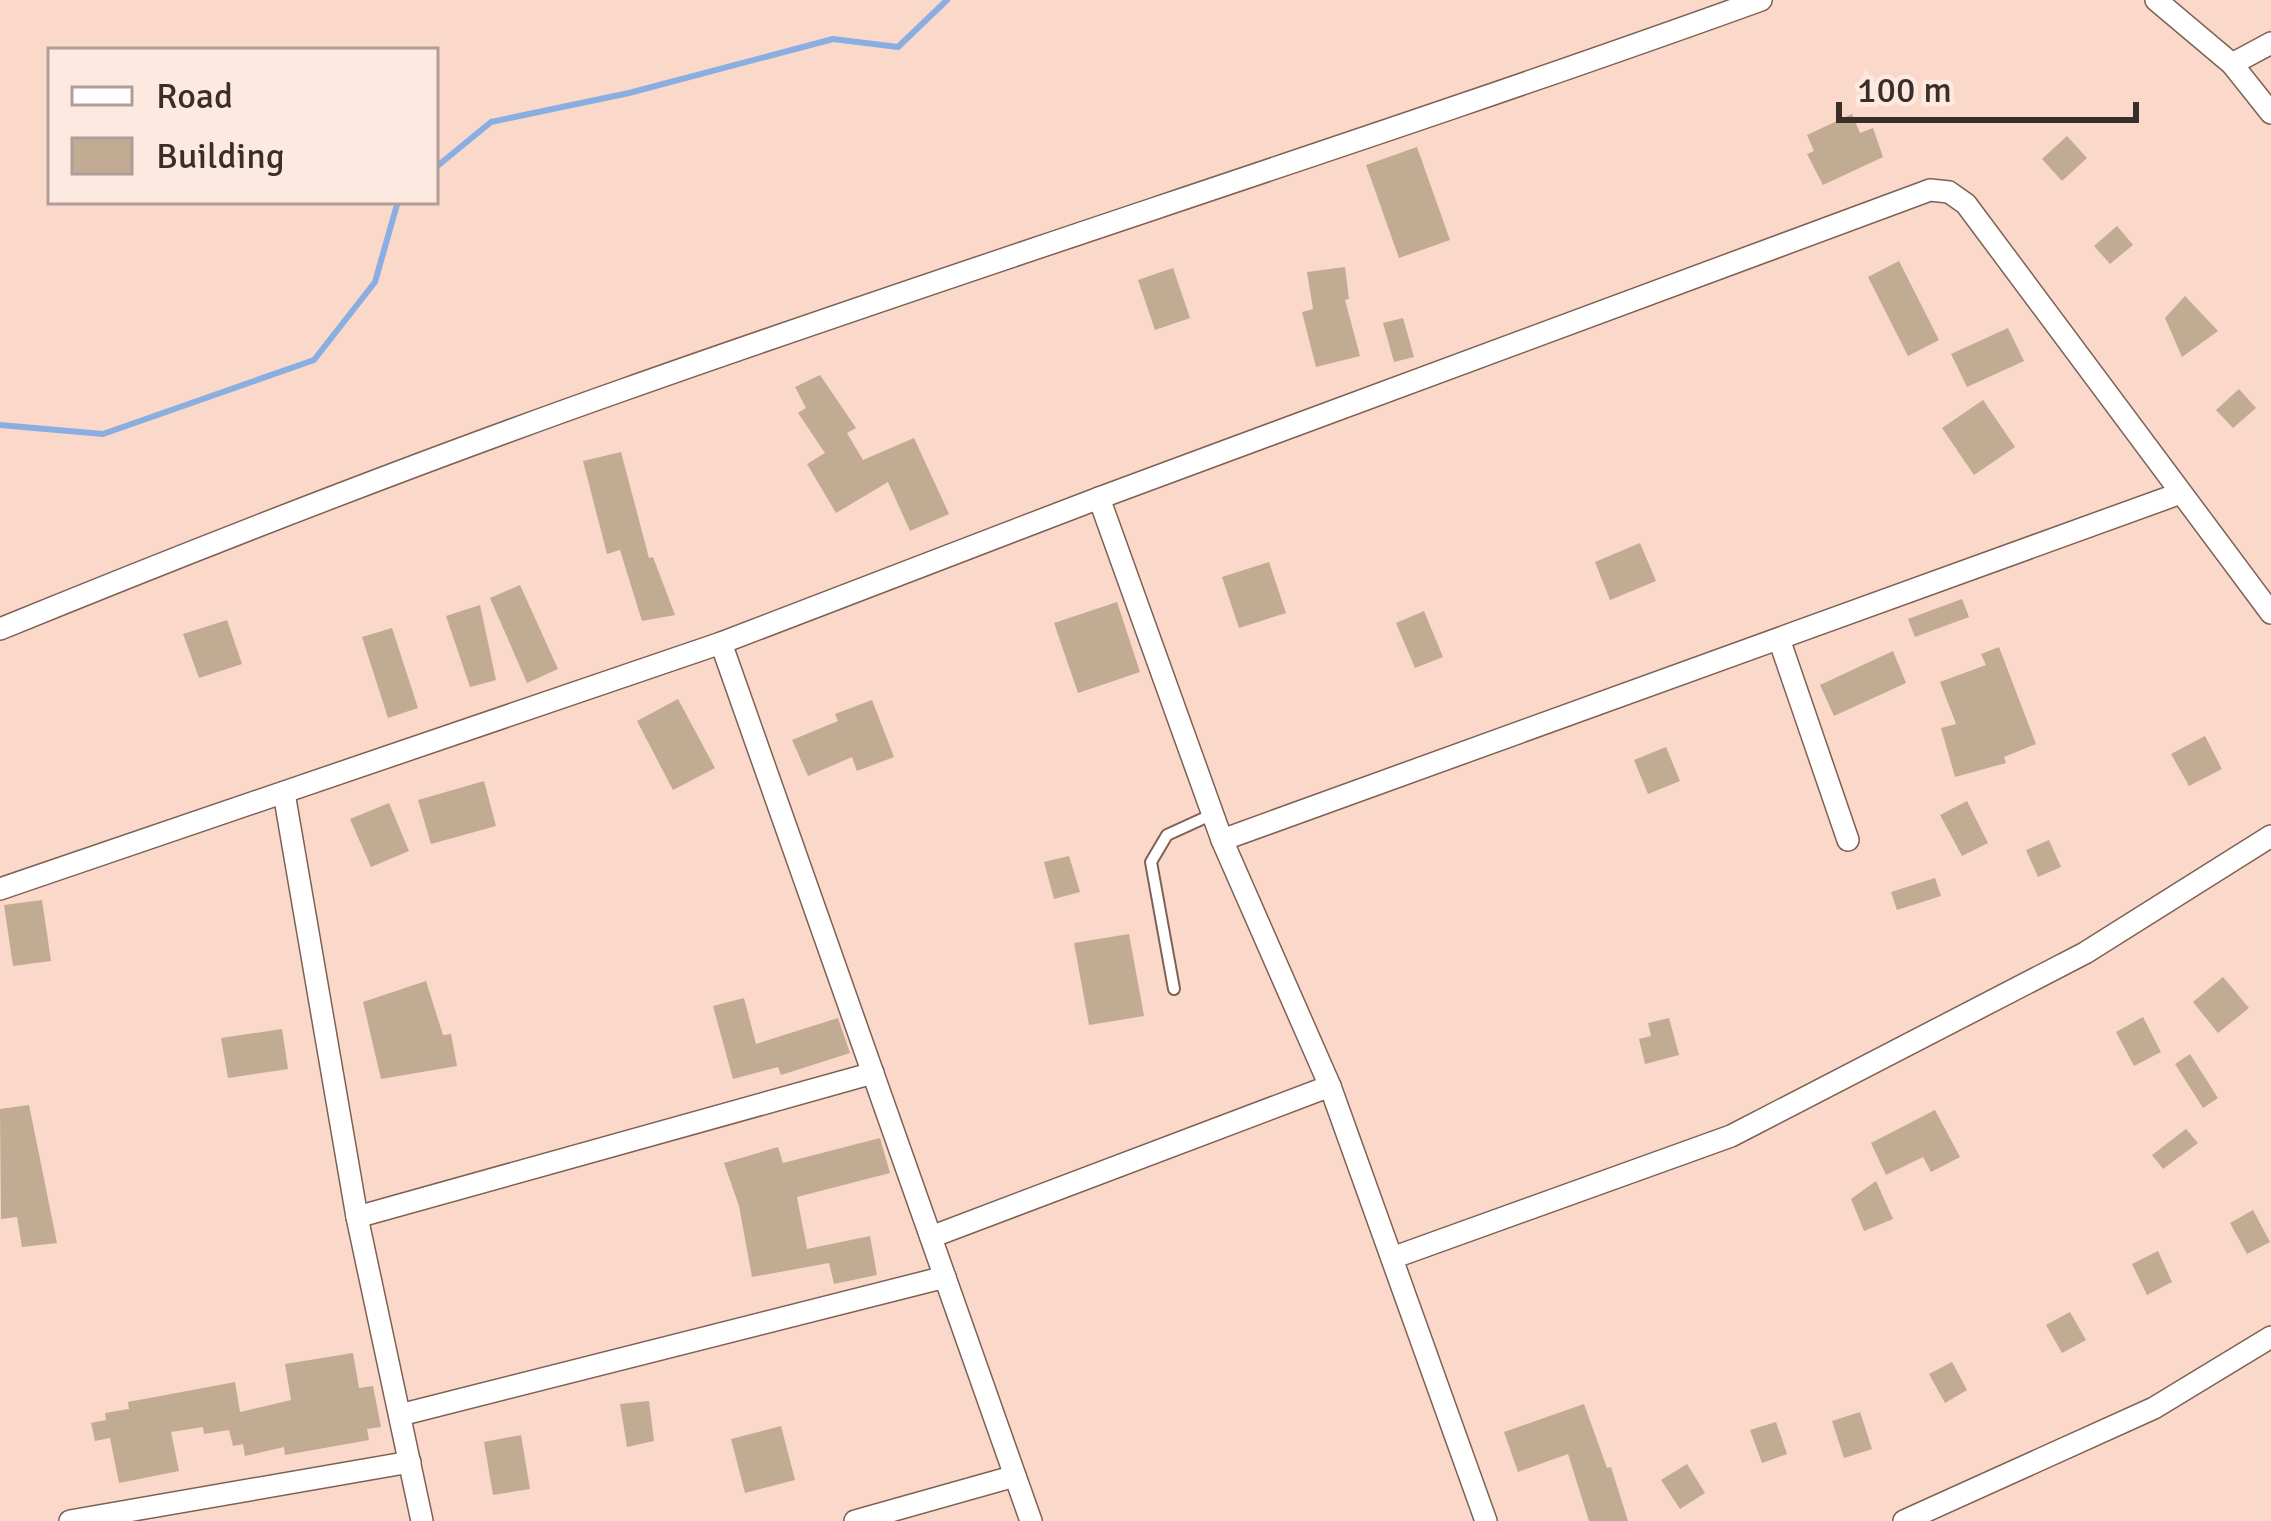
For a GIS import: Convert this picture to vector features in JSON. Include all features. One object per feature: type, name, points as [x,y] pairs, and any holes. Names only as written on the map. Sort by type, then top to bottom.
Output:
[{"type":"street","points":[[0,628],[229,536],[623,390],[1761,0]]},
{"type":"street","points":[[2156,0],[2232,64],[2271,113]]},
{"type":"street","points":[[2232,64],[2271,44]]},
{"type":"street","points":[[0,889],[722,643],[1930,190],[1948,192],[1966,204],[2271,614]]},
{"type":"street","points":[[1222,840],[2178,494]]},
{"type":"street","points":[[1099,498],[1222,840],[1330,1086],[1486,1521]]},
{"type":"street","points":[[1779,639],[1848,840]]},
{"type":"street","points":[[722,643],[1031,1521]]},
{"type":"street","points":[[284,793],[357,1216],[422,1521]]},
{"type":"street","points":[[1392,1258],[1731,1136],[2085,953],[2271,836]]},
{"type":"street","points":[[357,1216],[873,1073]]},
{"type":"street","points":[[931,1237],[1330,1086]]},
{"type":"street","points":[[400,1415],[945,1277]]},
{"type":"street","points":[[1904,1521],[2154,1408],[2271,1337]]},
{"type":"street","points":[[70,1521],[410,1462]]},
{"type":"street","points":[[855,1521],[1016,1476]]},
{"type":"lane","points":[[1174,988],[1151,862],[1167,836],[1213,814]]},
{"type":"building","points":[[1852,114],[1860,133],[1873,128],[1883,157],[1823,185],[1807,154],[1814,151],[1807,135]]},
{"type":"building","points":[[2067,136],[2087,158],[2062,181],[2042,159]]},
{"type":"building","points":[[1417,147],[1450,240],[1399,258],[1366,165]]},
{"type":"building","points":[[2117,226],[2133,245],[2110,264],[2094,246]]},
{"type":"building","points":[[1899,261],[1939,340],[1908,356],[1868,277]]},
{"type":"building","points":[[1345,267],[1349,299],[1345,300],[1360,356],[1316,367],[1302,312],[1313,309],[1307,272]]},
{"type":"building","points":[[1173,268],[1190,318],[1155,330],[1138,280]]},
{"type":"building","points":[[2185,296],[2218,331],[2182,357],[2165,318]]},
{"type":"building","points":[[1403,318],[1414,357],[1394,362],[1383,323]]},
{"type":"building","points":[[2008,328],[2024,361],[1967,387],[1951,354]]},
{"type":"building","points":[[820,375],[856,428],[847,433],[863,460],[914,438],[949,514],[910,531],[888,482],[836,513],[807,464],[825,453],[798,413],[806,408],[795,387]]},
{"type":"building","points":[[2239,389],[2256,408],[2233,428],[2216,410]]},
{"type":"building","points":[[1983,400],[2015,447],[1974,475],[1942,428]]},
{"type":"building","points":[[621,452],[649,558],[653,557],[675,615],[642,621],[620,550],[607,554],[583,461]]},
{"type":"building","points":[[1640,543],[1656,581],[1610,600],[1595,562]]},
{"type":"building","points":[[1269,562],[1286,613],[1239,628],[1222,577]]},
{"type":"building","points":[[520,585],[558,669],[527,683],[490,598]]},
{"type":"building","points":[[1962,599],[1969,617],[1915,637],[1908,619]]},
{"type":"building","points":[[1117,602],[1140,672],[1078,693],[1054,623]]},
{"type":"building","points":[[480,605],[496,680],[470,687],[446,616]]},
{"type":"building","points":[[1424,611],[1443,657],[1415,668],[1396,623]]},
{"type":"building","points":[[227,620],[242,664],[199,678],[183,634]]},
{"type":"building","points":[[392,628],[418,708],[388,718],[362,637]]},
{"type":"building","points":[[1999,647],[2036,744],[2004,757],[2006,763],[1955,777],[1941,728],[1956,724],[1940,682],[1986,665],[1981,654]]},
{"type":"building","points":[[1893,651],[1906,683],[1834,716],[1820,685]]},
{"type":"building","points":[[678,699],[715,768],[673,790],[637,721]]},
{"type":"building","points":[[872,700],[894,757],[857,771],[852,757],[808,776],[792,740],[838,721],[835,714]]},
{"type":"building","points":[[2205,736],[2222,769],[2189,786],[2171,754]]},
{"type":"building","points":[[1666,747],[1680,781],[1648,794],[1634,760]]},
{"type":"building","points":[[484,781],[496,826],[431,844],[418,800]]},
{"type":"building","points":[[1967,801],[1988,843],[1962,856],[1940,815]]},
{"type":"building","points":[[389,803],[409,851],[371,867],[350,819]]},
{"type":"building","points":[[2049,840],[2061,867],[2038,877],[2026,850]]},
{"type":"building","points":[[1069,856],[1080,892],[1054,899],[1044,862]]},
{"type":"building","points":[[1935,878],[1941,896],[1897,910],[1891,892]]},
{"type":"building","points":[[42,900],[51,961],[13,966],[4,905]]},
{"type":"building","points":[[1129,934],[1144,1016],[1089,1025],[1074,943]]},
{"type":"building","points":[[2223,977],[2249,1008],[2218,1033],[2193,1002]]},
{"type":"building","points":[[426,981],[443,1035],[451,1034],[457,1066],[381,1079],[363,1002]]},
{"type":"building","points":[[744,998],[756,1044],[838,1018],[850,1053],[781,1075],[778,1067],[733,1079],[713,1006]]},
{"type":"building","points":[[2143,1017],[2161,1052],[2134,1066],[2116,1032]]},
{"type":"building","points":[[1669,1018],[1679,1055],[1645,1064],[1639,1039],[1651,1036],[1648,1023]]},
{"type":"building","points":[[282,1029],[288,1069],[228,1078],[221,1038]]},
{"type":"building","points":[[2190,1054],[2218,1098],[2203,1108],[2175,1064]]},
{"type":"building","points":[[29,1105],[57,1243],[22,1247],[17,1217],[1,1219],[0,1109]]},
{"type":"building","points":[[1935,1110],[1960,1157],[1931,1172],[1923,1157],[1886,1175],[1871,1143]]},
{"type":"building","points":[[2186,1129],[2198,1143],[2163,1169],[2152,1155]]},
{"type":"building","points":[[880,1138],[890,1173],[797,1197],[807,1249],[870,1236],[877,1275],[834,1284],[829,1263],[752,1277],[739,1206],[724,1163],[778,1147],[783,1163]]},
{"type":"building","points":[[1876,1181],[1893,1219],[1864,1231],[1851,1199]]},
{"type":"building","points":[[2253,1210],[2270,1242],[2247,1254],[2230,1223]]},
{"type":"building","points":[[2158,1251],[2172,1282],[2147,1295],[2132,1264]]},
{"type":"building","points":[[2070,1312],[2086,1340],[2062,1353],[2046,1325]]},
{"type":"building","points":[[353,1353],[359,1388],[373,1386],[381,1427],[367,1429],[369,1440],[285,1455],[284,1447],[245,1456],[243,1444],[233,1446],[229,1430],[204,1434],[203,1427],[171,1432],[179,1471],[119,1483],[110,1438],[95,1441],[91,1423],[106,1420],[105,1413],[129,1409],[128,1402],[235,1382],[240,1412],[291,1400],[285,1364]]},
{"type":"building","points":[[1952,1362],[1967,1390],[1945,1403],[1929,1374]]},
{"type":"building","points":[[649,1401],[654,1441],[627,1447],[620,1404]]},
{"type":"building","points":[[1584,1404],[1628,1521],[1589,1521],[1568,1454],[1518,1472],[1504,1432]]},
{"type":"building","points":[[1860,1412],[1872,1449],[1844,1458],[1832,1421]]},
{"type":"building","points":[[1776,1422],[1787,1454],[1762,1463],[1750,1430]]},
{"type":"building","points":[[781,1426],[795,1480],[745,1493],[731,1439]]},
{"type":"building","points":[[521,1435],[530,1489],[493,1495],[484,1442]]},
{"type":"building","points":[[1687,1464],[1705,1493],[1680,1509],[1661,1480]]},
{"type":"waterway","points":[[438,166],[491,122],[629,93],[833,39],[898,47],[947,0]]},
{"type":"waterway","points":[[0,425],[103,434],[314,360],[375,282],[397,204]]}]
